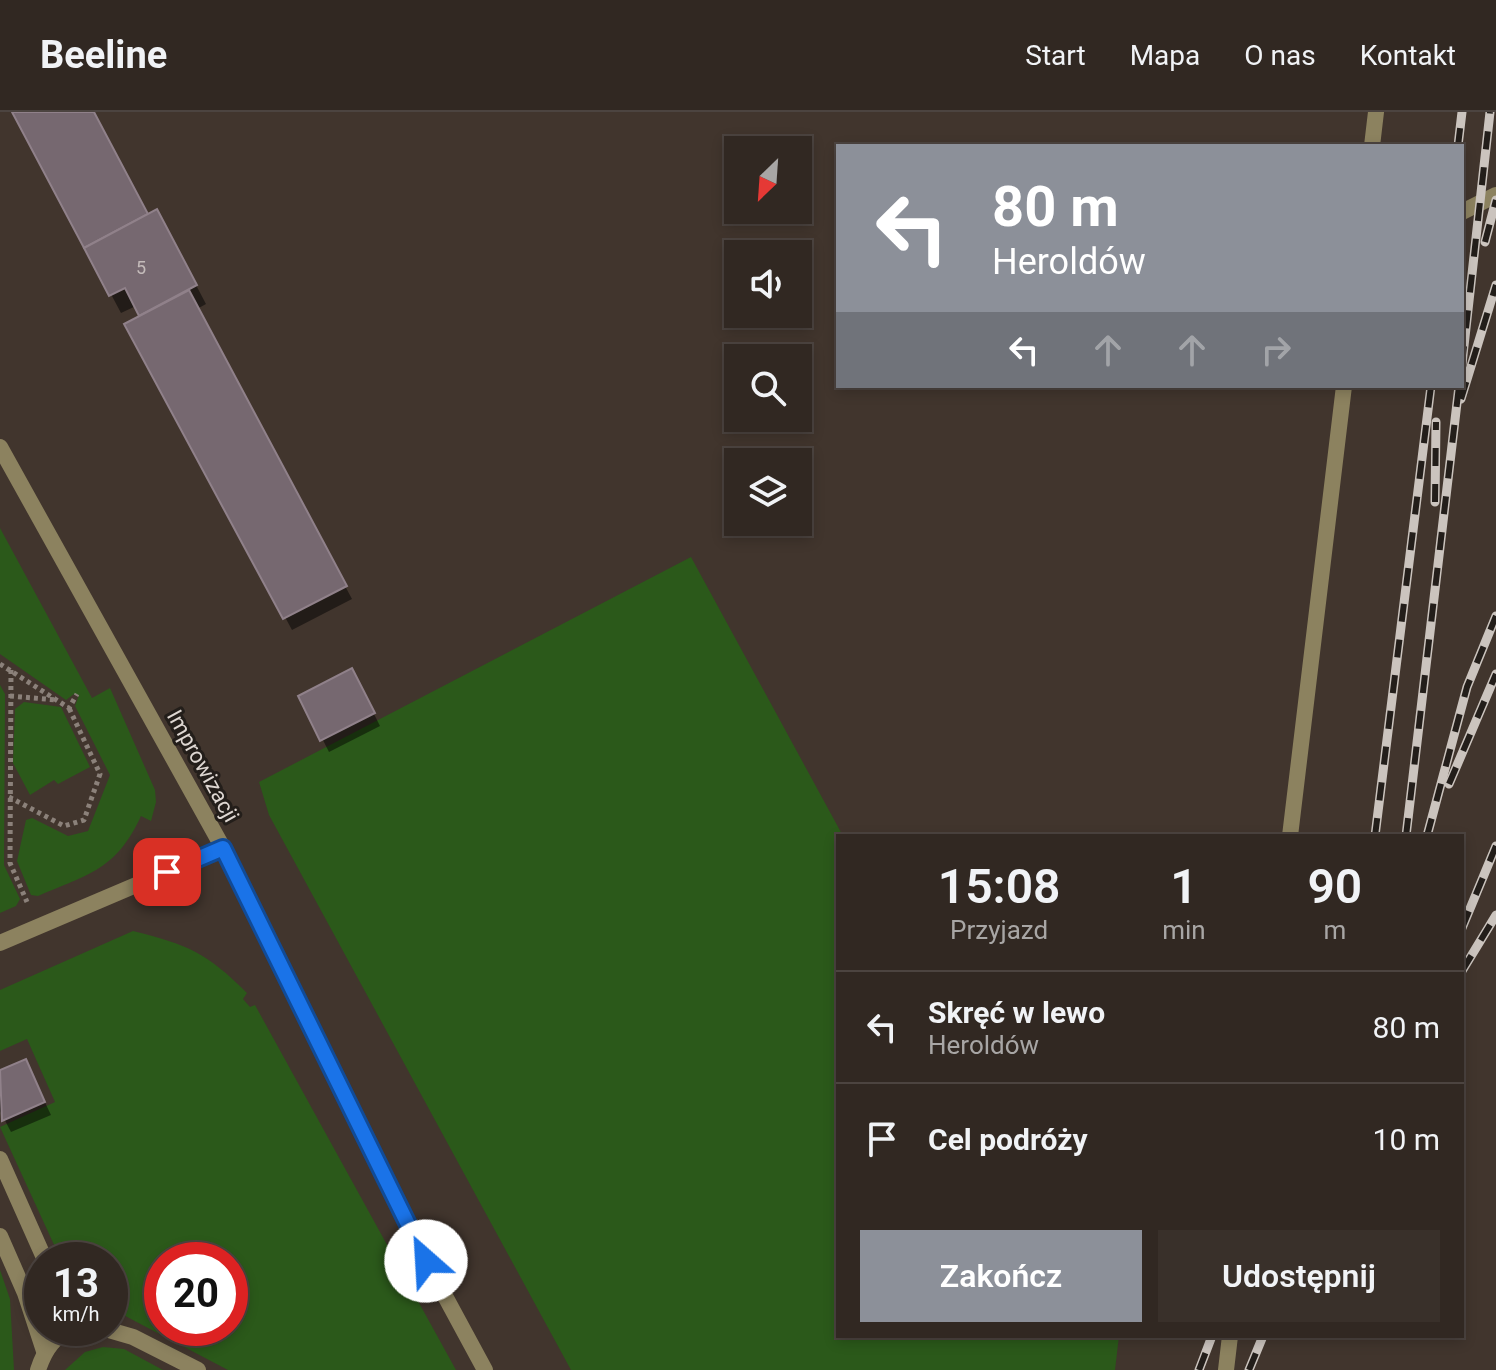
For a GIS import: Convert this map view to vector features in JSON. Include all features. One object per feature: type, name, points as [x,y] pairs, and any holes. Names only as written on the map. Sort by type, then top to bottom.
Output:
[{"type":"street","points":[[1372,144],[1376,112]]},
{"type":"street","points":[[1464,211],[1496,195]]},
{"type":"street","points":[[1290,834],[1344,388]]},
{"type":"street","name":"Improwizacji","points":[[0,447],[223,848],[426,1261],[485,1370]]},
{"type":"street","points":[[0,943],[223,848]]},
{"type":"street","points":[[0,1159],[37,1242]]},
{"type":"street","points":[[0,1236],[24,1291]]},
{"type":"street","points":[[128,1336],[198,1370]]},
{"type":"street","points":[[1226,1370],[1230,1338]]},
{"type":"street","points":[[42,1346],[44,1351]]},
{"type":"street","points":[[38,1370],[49,1346]]},
{"type":"path","points":[[0,664],[69,708],[100,775],[84,820],[64,826],[9,797]]},
{"type":"path","points":[[11,670],[10,863],[29,906]]},
{"type":"path","points":[[69,708],[77,694]]},
{"type":"path","points":[[10,696],[58,700]]},
{"type":"path","points":[[0,868],[10,863]]},
{"type":"green space","points":[[0,528],[92,698],[110,688],[155,790],[156,802],[151,821],[141,816],[122,848],[111,859],[86,875],[38,896],[31,895],[17,861],[26,820],[32,818],[68,836],[88,831],[110,775],[75,706],[79,695],[74,694],[66,700],[0,654]]},
{"type":"green space","points":[[691,557],[842,834],[836,834],[836,1338],[1119,1338],[1115,1370],[571,1370],[269,815],[259,782]]},
{"type":"green space","points":[[0,685],[5,694],[4,865],[20,899],[16,906],[0,913]]},
{"type":"green space","points":[[24,702],[61,707],[90,767],[58,784],[54,780],[30,795],[13,763],[15,709]]},
{"type":"green space","points":[[133,931],[183,946],[208,959],[247,993],[243,999],[250,1007],[255,1005],[456,1370],[228,1370],[182,1346],[248,1346],[248,1242],[144,1242],[144,1326],[128,1317],[128,1242],[53,1242],[0,1127],[55,1102],[27,1039],[0,1051],[0,990]]},
{"type":"green space","points":[[0,1270],[10,1299],[14,1370],[0,1370]]},
{"type":"green space","points":[[103,1347],[124,1349],[163,1370],[65,1370],[85,1352]]},
{"type":"building","points":[[12,112],[94,112],[148,214],[84,248]]},
{"type":"building","points":[[157,209],[197,285],[139,316],[125,288],[109,296],[84,248]]},
{"type":"building","points":[[189,290],[347,586],[283,619],[124,324]]},
{"type":"building","points":[[352,668],[375,713],[320,741],[298,696]]},
{"type":"building","points":[[26,1059],[45,1102],[2,1121],[0,1070]]},
{"type":"railway","points":[[1458,144],[1462,112]]},
{"type":"railway","points":[[1464,346],[1490,112]]},
{"type":"railway","points":[[1485,242],[1496,200]]},
{"type":"railway","points":[[1461,399],[1496,285]]},
{"type":"railway","points":[[1375,834],[1431,388]]},
{"type":"railway","points":[[1406,834],[1459,388]]},
{"type":"railway","points":[[1435,502],[1436,422]]},
{"type":"railway","points":[[1428,834],[1467,687],[1496,616]]},
{"type":"railway","points":[[1449,784],[1496,674]]},
{"type":"railway","points":[[1464,923],[1496,846]]},
{"type":"railway","points":[[1464,968],[1496,915]]},
{"type":"railway","points":[[1199,1370],[1211,1338]]},
{"type":"railway","points":[[1249,1370],[1262,1338]]},
{"type":"route","points":[[167,872],[223,848],[426,1261]]}]
